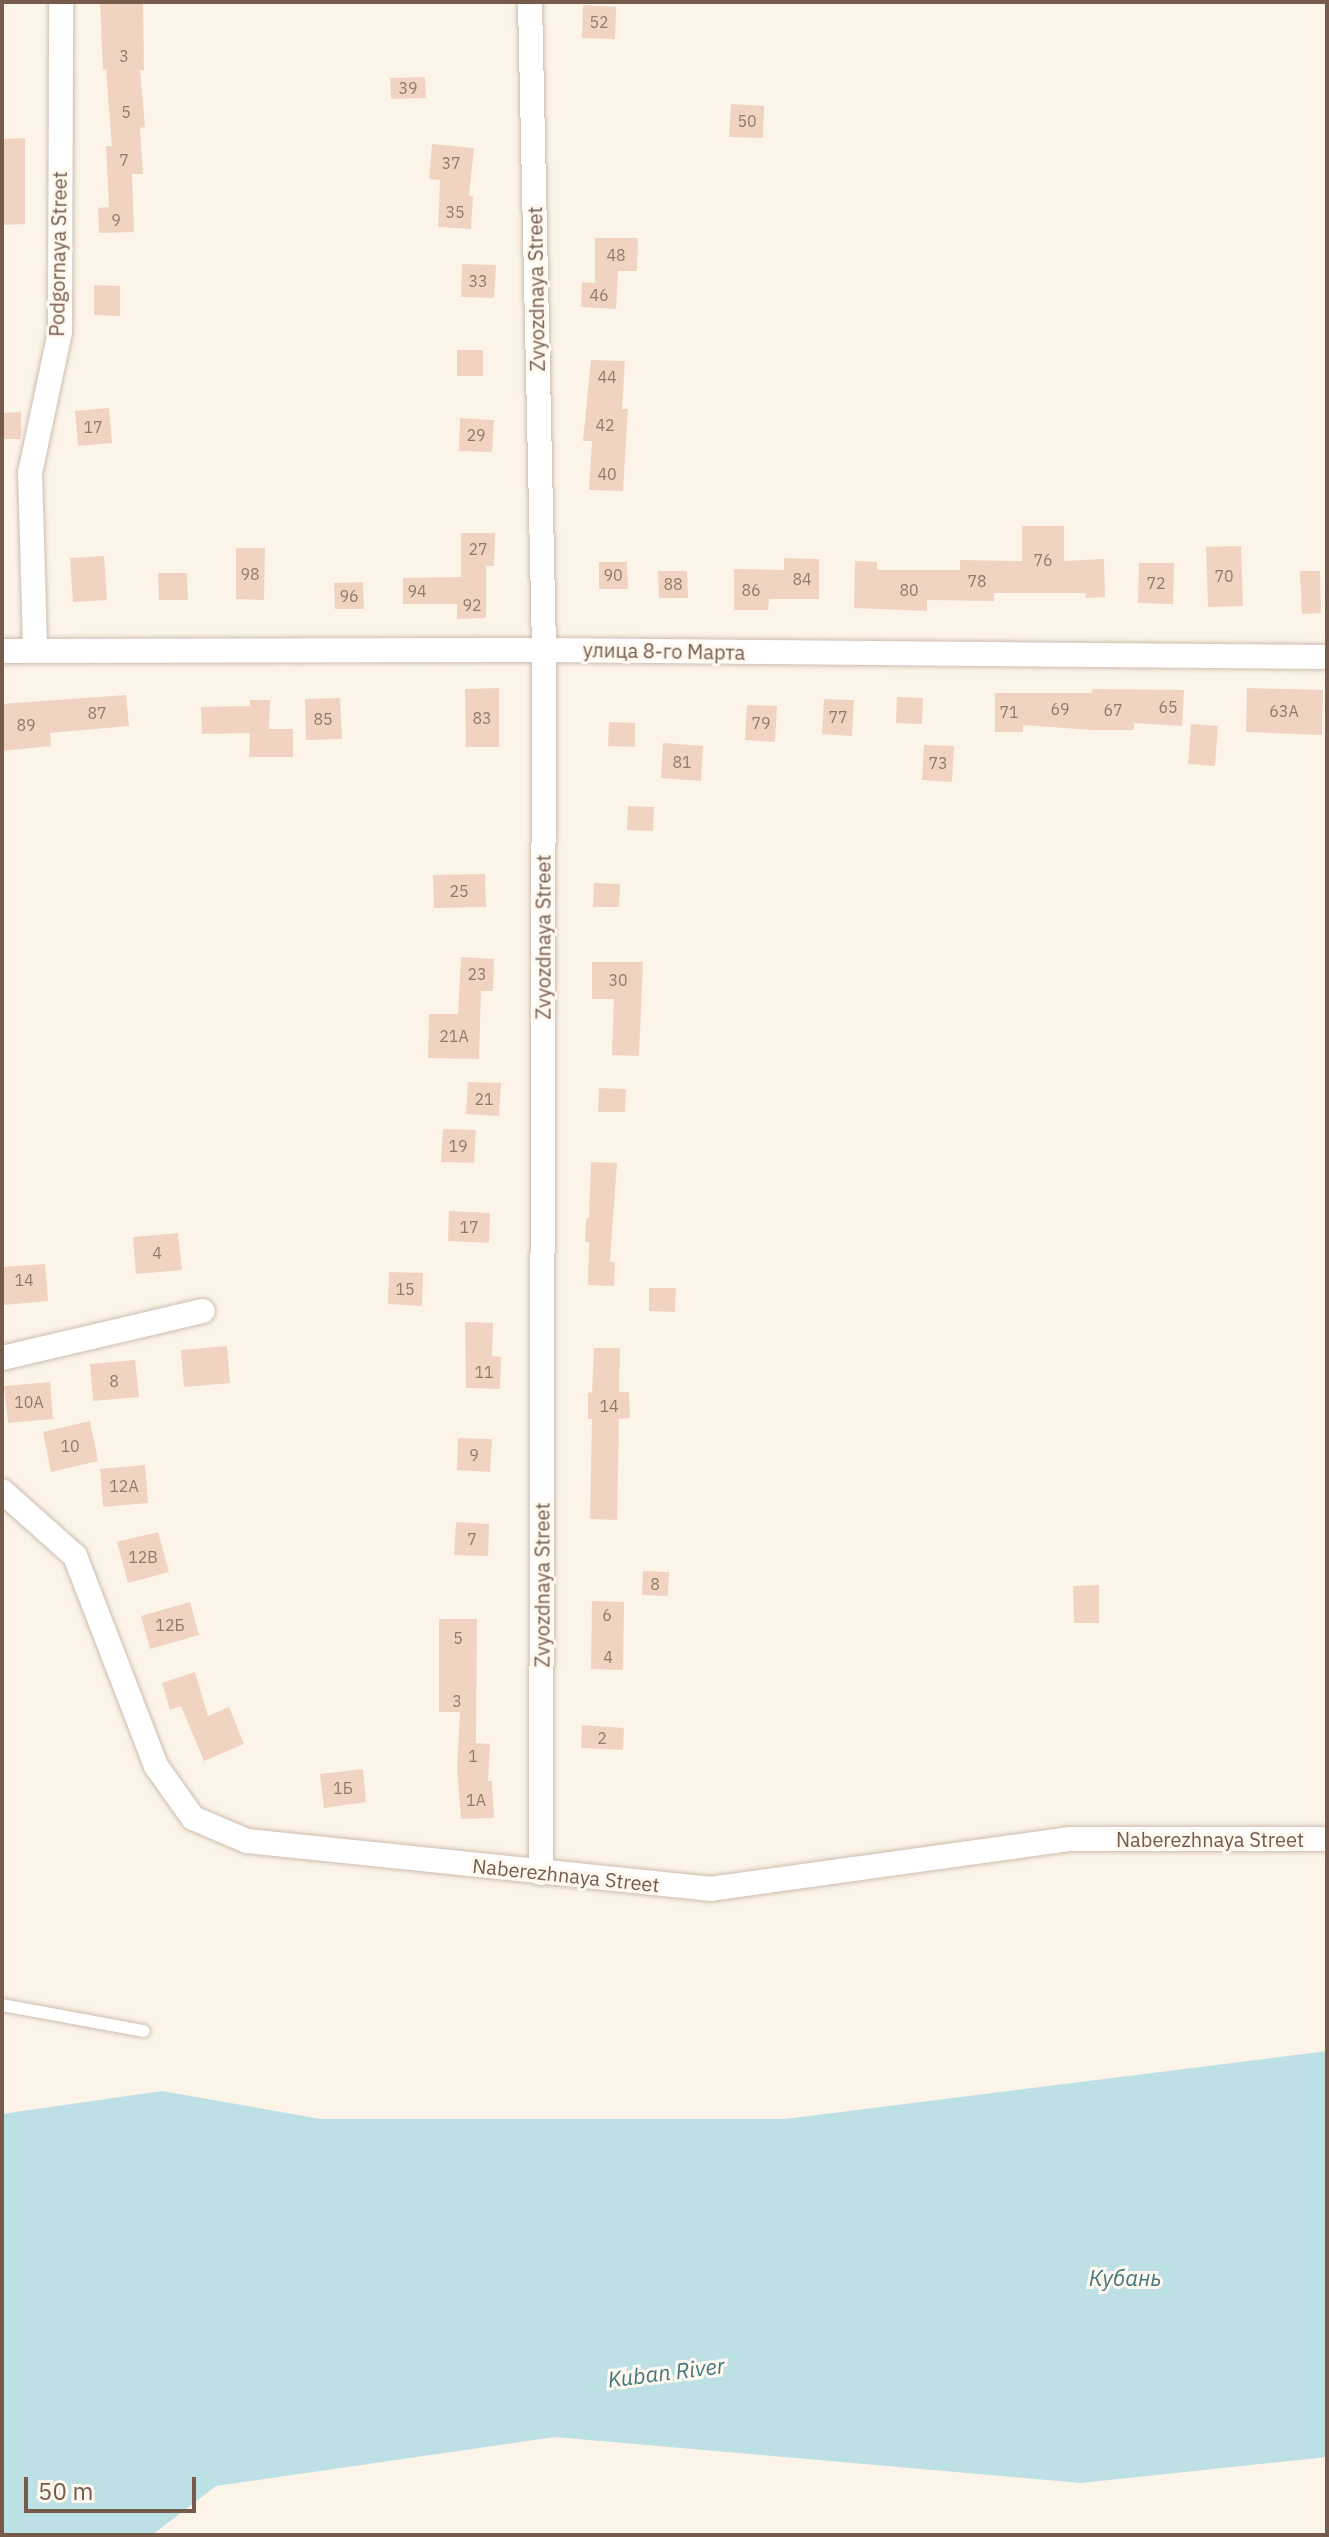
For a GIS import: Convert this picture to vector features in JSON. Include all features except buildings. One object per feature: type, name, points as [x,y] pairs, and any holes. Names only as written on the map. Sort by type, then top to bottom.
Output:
[{"type":"street","name":"Podgornaya Street","points":[[35,648],[30,473],[60,332],[61,2]]},
{"type":"street","name":"Zvyozdnaya Street","points":[[530,2],[544,650],[541,1873]]},
{"type":"street","name":"улица 8-го Марта","points":[[2,651],[35,648],[544,650],[1327,657]]},
{"type":"street","points":[[2,1358],[203,1311]]},
{"type":"street","name":"Naberezhnaya Street","points":[[2,1491],[75,1556],[156,1766],[193,1818],[247,1841],[710,1889],[1071,1839],[1327,1839]]},
{"type":"lane","points":[[2,2005],[144,2031]]},
{"type":"water","name":"Кубань","points":[[1327,2051],[1327,2457],[1081,2483],[555,2437],[216,2486],[152,2535],[2,2535],[2,2114],[162,2091],[321,2119],[785,2119]]},
{"type":"water label","name":"Kuban River","points":[[666,2372]]}]
